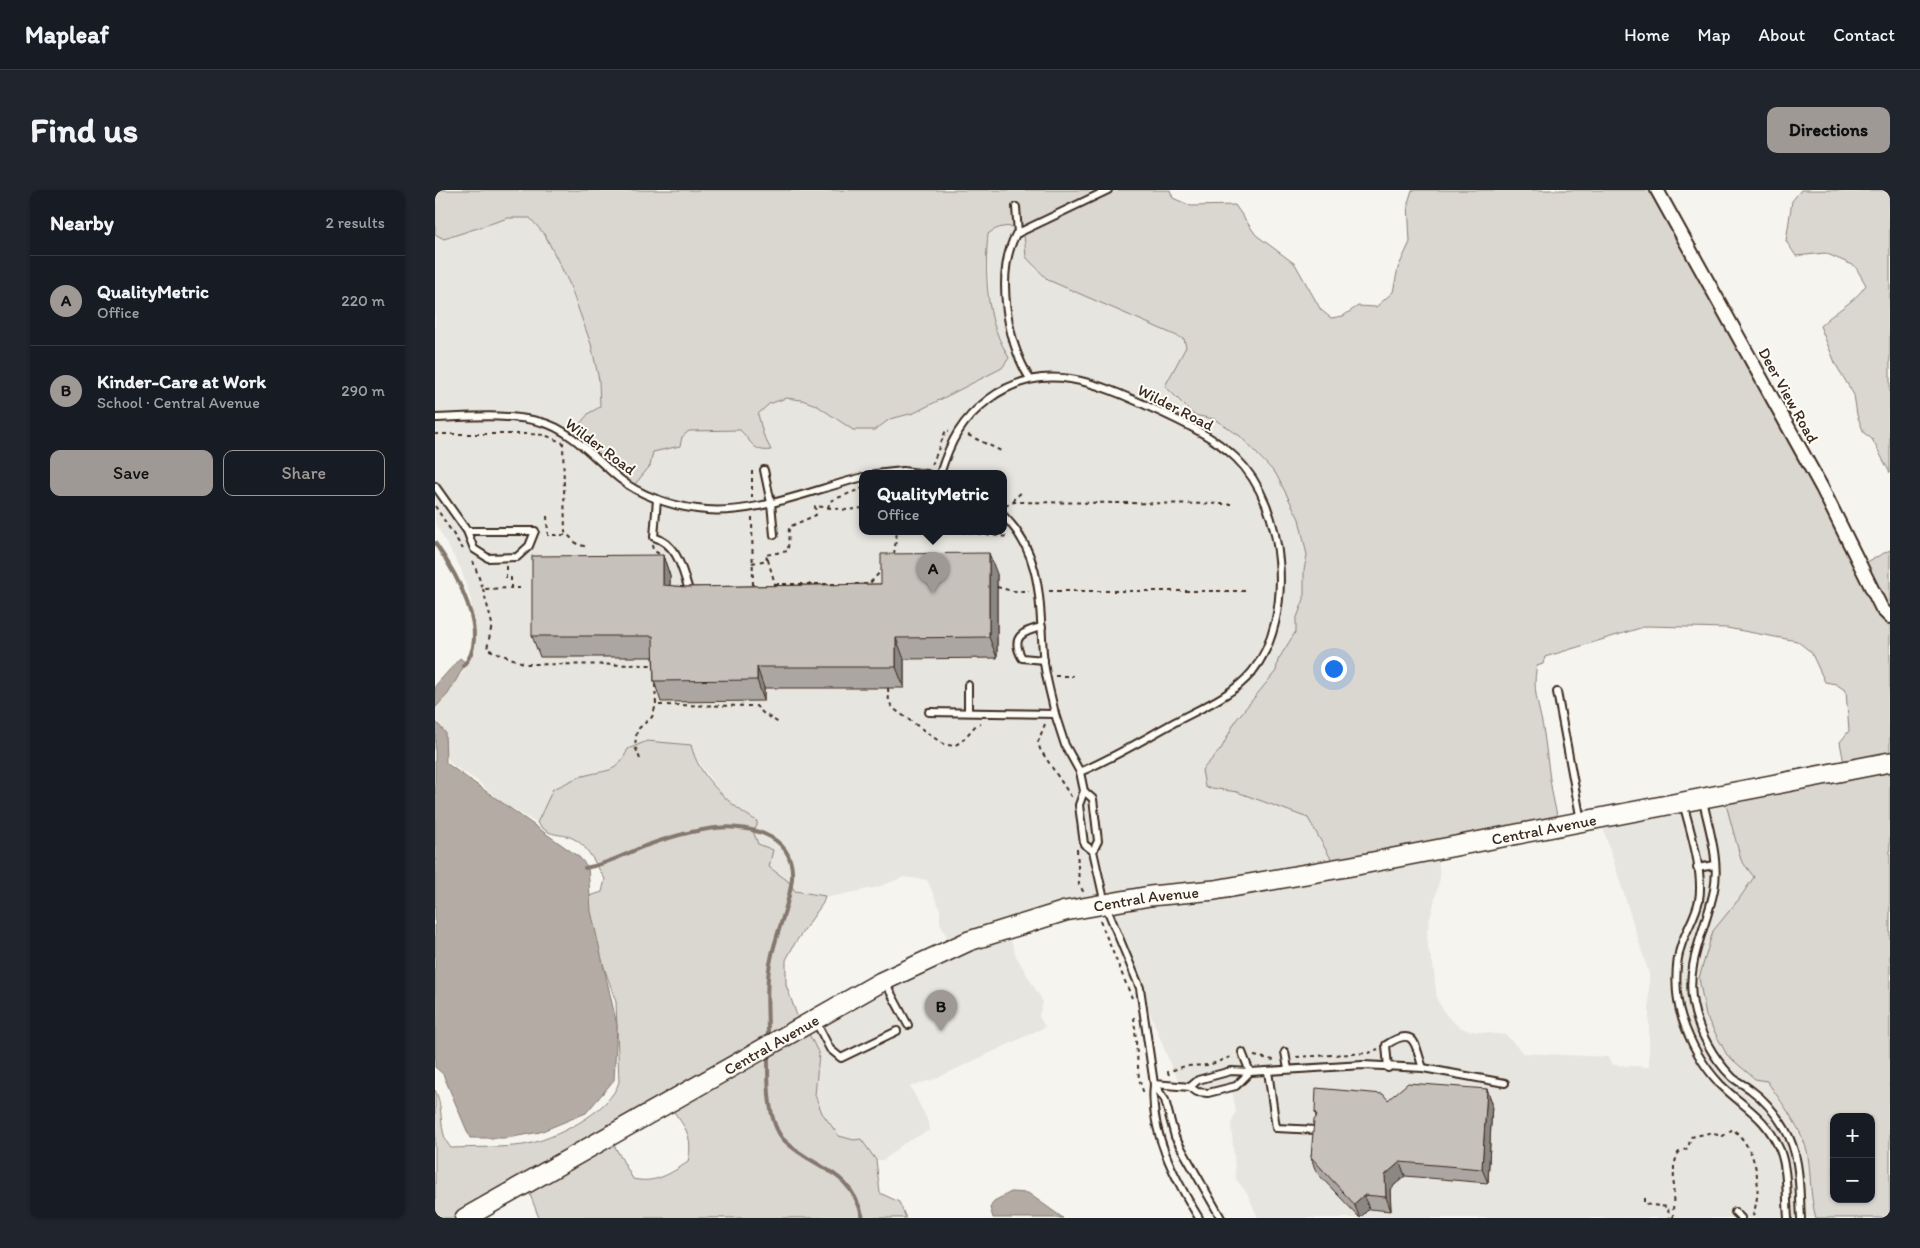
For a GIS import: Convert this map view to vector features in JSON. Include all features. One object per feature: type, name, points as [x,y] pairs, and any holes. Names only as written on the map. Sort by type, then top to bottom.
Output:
[{"type":"main road","name":"Central Avenue","points":[[465,1218],[884,981],[969,941],[1028,921],[1102,912],[1150,896],[1224,888],[1581,822],[1890,762]]},
{"type":"street","name":"Deer View Road","points":[[1657,190],[1822,488],[1878,602],[1890,617]]},
{"type":"lane","points":[[1030,379],[1014,346],[1005,294],[1009,247],[1018,234],[1108,190]]},
{"type":"lane","points":[[1016,207],[1018,234]]},
{"type":"lane","name":"Wilder Road","points":[[941,470],[946,455],[969,415],[994,395],[1019,382],[1030,379],[1057,377],[1076,380],[1115,392],[1189,426],[1224,448],[1237,459],[1265,502],[1273,524],[1279,554],[1279,596],[1275,624],[1262,658],[1250,674],[1227,694],[1080,772]]},
{"type":"lane","name":"Wilder Road","points":[[435,418],[497,417],[542,422],[564,433],[621,480],[657,499],[697,510],[751,507],[859,478]]},
{"type":"lane","points":[[764,470],[771,503],[774,535]]},
{"type":"lane","points":[[435,486],[467,531],[474,550],[488,558],[517,557],[529,546],[535,531],[467,531]]},
{"type":"lane","points":[[657,499],[654,537],[666,541],[677,556],[694,603]]},
{"type":"lane","points":[[1007,520],[1021,539],[1031,558],[1039,591],[1044,660],[1055,714],[1065,744],[1080,772],[1084,791],[1079,805],[1083,838],[1084,844],[1093,851]]},
{"type":"lane","points":[[1042,627],[1026,630],[1018,638],[1017,648],[1022,658],[1044,660]]},
{"type":"lane","points":[[968,684],[968,712]]},
{"type":"lane","points":[[1557,692],[1581,822]]},
{"type":"lane","points":[[929,712],[1055,714]]},
{"type":"lane","points":[[1084,791],[1093,799],[1098,841],[1093,851],[1102,912],[1140,988],[1154,1084],[1152,1103],[1162,1140],[1177,1180],[1199,1218]]},
{"type":"lane","points":[[1702,798],[1715,865],[1715,889],[1692,961],[1690,976],[1693,1005],[1702,1034],[1718,1060],[1733,1078],[1752,1091],[1772,1109],[1787,1131],[1796,1155],[1800,1183],[1801,1218]]},
{"type":"lane","points":[[1683,802],[1700,883],[1699,901],[1681,945],[1677,993],[1682,1017],[1706,1068],[1721,1085],[1760,1117],[1780,1151],[1786,1173],[1788,1218]]},
{"type":"lane","points":[[1697,868],[1715,865]]},
{"type":"lane","points":[[884,981],[908,1025]]},
{"type":"lane","points":[[815,1020],[830,1049],[841,1058],[897,1031]]},
{"type":"lane","points":[[1388,1068],[1386,1045],[1404,1037],[1412,1038],[1416,1042],[1423,1068]]},
{"type":"lane","points":[[1242,1053],[1250,1072]]},
{"type":"lane","points":[[1286,1055],[1288,1069]]},
{"type":"lane","points":[[1190,1087],[1198,1080],[1231,1071],[1250,1072],[1363,1064],[1388,1068],[1423,1068],[1505,1083]]},
{"type":"lane","points":[[1268,1071],[1276,1128],[1317,1130]]},
{"type":"lane","points":[[1154,1084],[1190,1087],[1197,1092],[1218,1091],[1236,1086],[1250,1072]]},
{"type":"lane","points":[[1154,1084],[1165,1100],[1175,1137],[1221,1218]]},
{"type":"lane","points":[[1162,1140],[1175,1137]]},
{"type":"lane","points":[[1735,1212],[1741,1218]]},
{"type":"path","points":[[435,434],[545,435],[563,444],[566,535]]},
{"type":"path","points":[[752,471],[753,590]]},
{"type":"path","points":[[828,508],[830,501],[859,490]]},
{"type":"path","points":[[1013,502],[1013,499],[1023,491]]},
{"type":"path","points":[[1007,505],[1013,502],[1231,504]]},
{"type":"path","points":[[771,590],[775,584],[765,555],[787,552],[789,527],[816,514],[815,506],[847,510],[859,508]]},
{"type":"path","points":[[547,516],[548,535],[566,535],[577,544],[587,547]]},
{"type":"path","points":[[894,558],[897,535]]},
{"type":"path","points":[[990,535],[1009,537]]},
{"type":"path","points":[[1007,535],[1012,544]]},
{"type":"path","points":[[654,537],[651,547],[662,556]]},
{"type":"path","points":[[753,563],[768,560]]},
{"type":"path","points":[[473,561],[492,624],[487,649],[526,664],[655,664],[655,672]]},
{"type":"path","points":[[506,566],[506,578],[511,578],[511,588]]},
{"type":"path","points":[[775,584],[869,584],[887,566]]},
{"type":"path","points":[[1029,586],[1031,597]]},
{"type":"path","points":[[997,587],[1012,591],[1030,591]]},
{"type":"path","points":[[483,589],[522,588]]},
{"type":"path","points":[[1039,591],[1247,592]]},
{"type":"path","points":[[640,759],[635,746],[637,730],[652,717],[656,704],[655,680]]},
{"type":"path","points":[[888,688],[889,702],[894,709],[943,744],[954,746],[962,741],[976,725],[986,723]]},
{"type":"path","points":[[656,704],[756,706],[764,714],[779,723]]},
{"type":"path","points":[[1044,722],[1046,725],[1038,742],[1040,748],[1073,800]]},
{"type":"path","points":[[1077,848],[1079,884]]},
{"type":"path","points":[[1102,912],[1132,999]]},
{"type":"path","points":[[1134,1017],[1139,1080],[1145,1098]]},
{"type":"path","points":[[1170,1086],[1168,1072],[1185,1066],[1209,1065],[1242,1053],[1267,1060],[1286,1055],[1369,1053],[1381,1047]]},
{"type":"path","points":[[1673,1218],[1674,1165],[1677,1153],[1688,1148],[1691,1137],[1709,1133],[1723,1136],[1733,1129],[1742,1137],[1752,1157],[1759,1182],[1759,1199],[1753,1215],[1755,1218]]},
{"type":"path","points":[[1644,1198],[1645,1204],[1668,1207],[1669,1218]]},
{"type":"shaded area","points":[[435,190],[1170,190],[1173,198],[1191,206],[1235,205],[1256,235],[1295,264],[1321,310],[1331,318],[1343,316],[1358,306],[1376,307],[1393,292],[1398,268],[1410,242],[1408,203],[1412,190],[1659,190],[1863,564],[1890,550],[1890,1218],[1816,1218],[1808,1156],[1802,1137],[1767,1081],[1755,1079],[1727,1055],[1706,1016],[1699,978],[1713,931],[1754,877],[1741,860],[1723,793],[1845,769],[1840,742],[1849,731],[1846,691],[1836,684],[1825,682],[1811,652],[1797,641],[1727,628],[1647,626],[1545,657],[1543,664],[1537,666],[1535,684],[1552,791],[1560,825],[1335,866],[1308,818],[1237,792],[1205,787],[1202,770],[1221,749],[1236,720],[1276,671],[1278,660],[1296,631],[1296,620],[1304,599],[1304,570],[1307,555],[1299,519],[1276,474],[1240,436],[1214,419],[1194,415],[1165,386],[1186,347],[1184,339],[1048,280],[1026,257],[1024,234],[1020,228],[1007,226],[999,228],[988,234],[987,271],[993,322],[1009,358],[1002,368],[914,413],[890,419],[875,430],[853,430],[816,405],[802,400],[786,398],[769,404],[758,414],[763,434],[771,450],[756,447],[740,430],[689,431],[682,437],[680,446],[653,452],[650,466],[631,489],[598,466],[569,437],[589,413],[600,407],[599,380],[591,344],[569,283],[545,235],[530,218],[508,218],[444,239],[435,234]]},
{"type":"shaded area","points":[[1801,190],[1890,190],[1890,473],[1872,439],[1864,433],[1857,415],[1854,395],[1836,365],[1820,326],[1850,302],[1866,285],[1855,266],[1825,253],[1796,256],[1786,241],[1792,201]]},
{"type":"shaded area","points":[[508,218],[530,218],[545,234],[569,283],[591,344],[599,380],[600,407],[589,413],[569,437],[610,477],[652,452],[680,446],[682,437],[689,431],[740,430],[771,450],[763,434],[758,414],[769,404],[786,398],[802,400],[816,405],[853,430],[875,430],[890,419],[914,413],[959,388],[975,383],[1009,358],[996,333],[990,309],[987,246],[988,233],[994,228],[1004,226],[1020,228],[1024,234],[1024,246],[1035,269],[1048,278],[1184,339],[1186,347],[1166,386],[1194,415],[1214,419],[1240,436],[1276,474],[1299,519],[1307,555],[1304,570],[1304,599],[1296,620],[1296,631],[1278,660],[1276,671],[1236,720],[1221,749],[1203,770],[1205,787],[1237,792],[1308,818],[1335,866],[1437,849],[1440,878],[1427,931],[1428,949],[1433,964],[1437,1000],[1447,1016],[1459,1027],[1470,1031],[1506,1035],[1523,1053],[1608,1057],[1613,1065],[1649,1067],[1649,974],[1600,818],[1723,793],[1741,860],[1754,877],[1739,899],[1706,1016],[1727,1055],[1755,1079],[1767,1081],[1792,1118],[1808,1154],[1812,1205],[1816,1218],[1258,1218],[1248,1195],[1236,1179],[1231,1124],[1236,1111],[1232,1090],[1209,1092],[1190,1087],[1178,1079],[1171,1066],[1107,905],[1007,928],[1016,956],[1043,1002],[1039,1016],[1045,1027],[935,1079],[910,1086],[926,1117],[930,1130],[903,1144],[884,1160],[876,1160],[861,1139],[854,1140],[839,1136],[822,1113],[815,1095],[816,1079],[807,1030],[952,947],[940,923],[940,909],[927,880],[904,877],[878,887],[830,897],[794,890],[788,881],[769,867],[773,850],[758,844],[752,831],[757,821],[737,810],[721,795],[693,753],[628,749],[622,762],[612,771],[586,775],[553,789],[537,823],[502,803],[476,780],[452,765],[440,748],[435,729],[435,696],[463,673],[472,647],[473,625],[471,600],[461,569],[435,523],[435,234],[444,239]]},
{"type":"shaded area","points":[[460,658],[466,663],[448,694],[435,708],[435,686]]},
{"type":"shaded area","points":[[435,721],[445,732],[446,763],[579,857],[588,867],[591,911],[617,1025],[614,1080],[586,1113],[540,1132],[507,1138],[470,1138],[443,1074],[435,1067]]},
{"type":"shaded area","points":[[647,741],[691,745],[700,768],[708,779],[726,799],[757,821],[757,826],[753,831],[758,844],[773,850],[769,867],[788,881],[795,891],[825,896],[823,903],[795,943],[786,960],[786,985],[799,1021],[807,1030],[819,1054],[815,1095],[822,1113],[839,1136],[854,1140],[861,1139],[876,1160],[880,1193],[899,1202],[906,1218],[539,1218],[526,1184],[463,1218],[435,1218],[435,1090],[440,1105],[442,1128],[451,1148],[496,1147],[523,1145],[564,1131],[593,1114],[614,1093],[619,1082],[616,1002],[589,923],[590,896],[602,892],[605,879],[581,843],[571,837],[548,832],[537,823],[553,789],[578,777],[607,771],[616,767],[628,749]],"holes":[[[668,1104],[689,1137],[690,1152],[688,1162],[662,1177],[648,1180],[633,1179],[610,1138]]]},
{"type":"shaded area","points":[[1011,1192],[1028,1193],[1063,1218],[993,1218],[990,1208],[994,1201]]},
{"type":"building","points":[[989,553],[989,637],[896,638],[896,667],[757,667],[757,680],[654,681],[653,636],[532,636],[532,556],[663,555],[663,585],[686,587],[881,584],[881,554]]},
{"type":"building","points":[[1408,1083],[1487,1089],[1482,1169],[1400,1162],[1385,1175],[1386,1197],[1364,1195],[1354,1204],[1311,1157],[1314,1120],[1317,1116],[1315,1112],[1316,1088],[1383,1094],[1388,1100]]},
{"type":"waterway","points":[[435,543],[452,569],[467,603],[472,621],[474,638],[471,653],[463,666]]},
{"type":"waterway","points":[[585,868],[609,861],[660,841],[684,834],[722,827],[751,830],[764,834],[776,841],[785,850],[791,862],[792,878],[789,898],[769,968],[767,996],[768,1034]]},
{"type":"waterway","points":[[768,1058],[771,1112],[778,1132],[796,1150],[830,1171],[850,1189],[863,1218]]},
{"type":"place","name":"QualityMetric","points":[[933,593]]},
{"type":"place","name":"Kinder-Care at Work","points":[[941,1031]]}]
